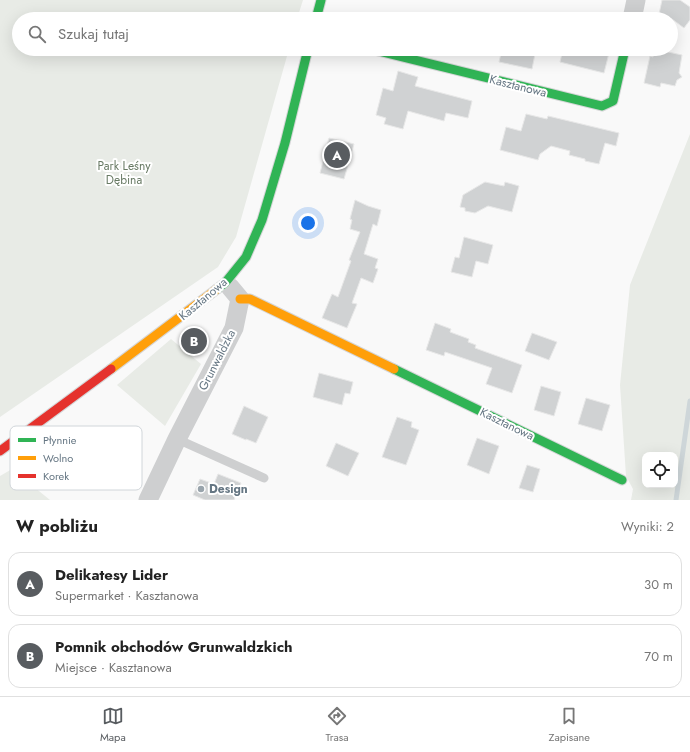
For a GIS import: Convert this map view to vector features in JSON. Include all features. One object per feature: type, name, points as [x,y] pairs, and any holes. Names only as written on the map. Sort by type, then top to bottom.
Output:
[{"type":"street","points":[[318,12],[321,0]]},
{"type":"street","points":[[633,12],[636,0]]},
{"type":"street","name":"Kasztanowa","points":[[34,426],[187,313],[225,282],[246,257],[262,220],[285,143],[306,56]]},
{"type":"street","name":"Kasztanowa","points":[[398,56],[602,106],[613,101],[623,56]]},
{"type":"street","points":[[225,282],[240,299]]},
{"type":"street","name":"Kasztanowa","points":[[240,299],[250,299],[622,480]]},
{"type":"street","name":"Grunwaldzka","points":[[148,500],[177,439],[234,328],[240,299]]},
{"type":"street","name":"Kasztanowa","points":[[0,451],[10,444]]},
{"type":"lane","points":[[177,439],[264,478]]},
{"type":"green space","name":"Park Leśny Dębina","points":[[0,0],[303,0],[299,12],[12,12],[12,56],[287,56],[236,237],[218,267],[0,417]]},
{"type":"green space","points":[[690,134],[690,500],[631,500],[633,489],[626,476],[620,385],[630,285]]},
{"type":"green space","points":[[171,339],[201,364],[165,426],[117,385]]},
{"type":"green space","points":[[10,470],[10,490],[38,490],[50,500],[0,500],[0,476]]},
{"type":"building","points":[[662,0],[680,0],[690,7],[690,20],[684,28],[678,24],[678,12],[659,12]]},
{"type":"building","points":[[682,55],[679,73],[682,77],[677,80],[675,86],[661,83],[660,87],[644,83],[650,56]]},
{"type":"building","points":[[500,56],[535,56],[532,69],[499,62]]},
{"type":"building","points":[[561,56],[608,56],[604,73],[560,62]]},
{"type":"building","points":[[398,71],[418,77],[415,86],[472,101],[468,118],[446,113],[444,121],[408,111],[403,129],[384,124],[386,118],[376,115],[383,88],[393,91]]},
{"type":"building","points":[[526,114],[547,119],[548,116],[619,133],[616,146],[605,143],[599,164],[569,155],[570,151],[551,146],[540,154],[538,160],[500,150],[506,127],[521,131]]},
{"type":"building","points":[[329,138],[354,144],[344,179],[320,173]]},
{"type":"building","points":[[485,182],[504,186],[505,182],[519,186],[512,212],[488,206],[475,213],[465,211],[465,208],[460,207],[463,195]]},
{"type":"building","points":[[355,200],[381,210],[377,226],[373,224],[364,254],[378,259],[375,268],[378,269],[373,283],[361,278],[352,303],[357,304],[347,328],[322,318],[332,294],[338,297],[351,261],[349,260],[360,232],[350,229],[352,220],[350,219]]},
{"type":"building","points":[[464,237],[493,245],[488,264],[476,261],[472,277],[451,272],[455,257],[459,258]]},
{"type":"building","points":[[435,323],[451,329],[450,332],[469,339],[468,342],[476,345],[475,348],[522,365],[512,393],[486,384],[492,368],[445,352],[444,356],[426,350]]},
{"type":"building","points":[[532,333],[557,342],[549,360],[525,351]]},
{"type":"building","points":[[319,373],[353,382],[350,394],[345,393],[342,405],[313,397]]},
{"type":"building","points":[[541,386],[561,392],[554,416],[534,410]]},
{"type":"building","points":[[586,398],[610,405],[602,431],[578,424]]},
{"type":"building","points":[[244,406],[268,417],[256,443],[232,434]]},
{"type":"building","points":[[397,417],[412,422],[411,427],[419,430],[406,465],[382,457]]},
{"type":"building","points":[[477,438],[499,446],[489,474],[467,465]]},
{"type":"building","points":[[336,443],[359,453],[348,476],[326,466]]},
{"type":"building","points":[[527,465],[540,469],[533,492],[519,488]]},
{"type":"building","points":[[218,474],[241,483],[234,500],[205,500],[193,495],[200,479],[214,484]]},
{"type":"waterway","points":[[676,500],[690,401]]},
{"type":"traffic: fast","points":[[318,12],[321,0]]},
{"type":"traffic: fast","points":[[217,289],[225,283],[246,257],[262,220],[285,143],[306,56]]},
{"type":"traffic: fast","points":[[398,56],[602,106],[613,101],[623,56]]},
{"type":"traffic: fast","points":[[394,369],[622,480]]},
{"type":"traffic: slow","points":[[111,369],[217,289]]},
{"type":"traffic: slow","points":[[240,299],[250,299],[394,369]]},
{"type":"traffic: jam","points":[[34,426],[111,369]]},
{"type":"traffic: jam","points":[[0,451],[10,444]]},
{"type":"place","name":"Delikatesy Lider","points":[[337,155]]},
{"type":"place","name":"Pomnik obchodów Grunwaldzkich","points":[[194,341]]},
{"type":"place","name":"Design","points":[[201,489]]}]
